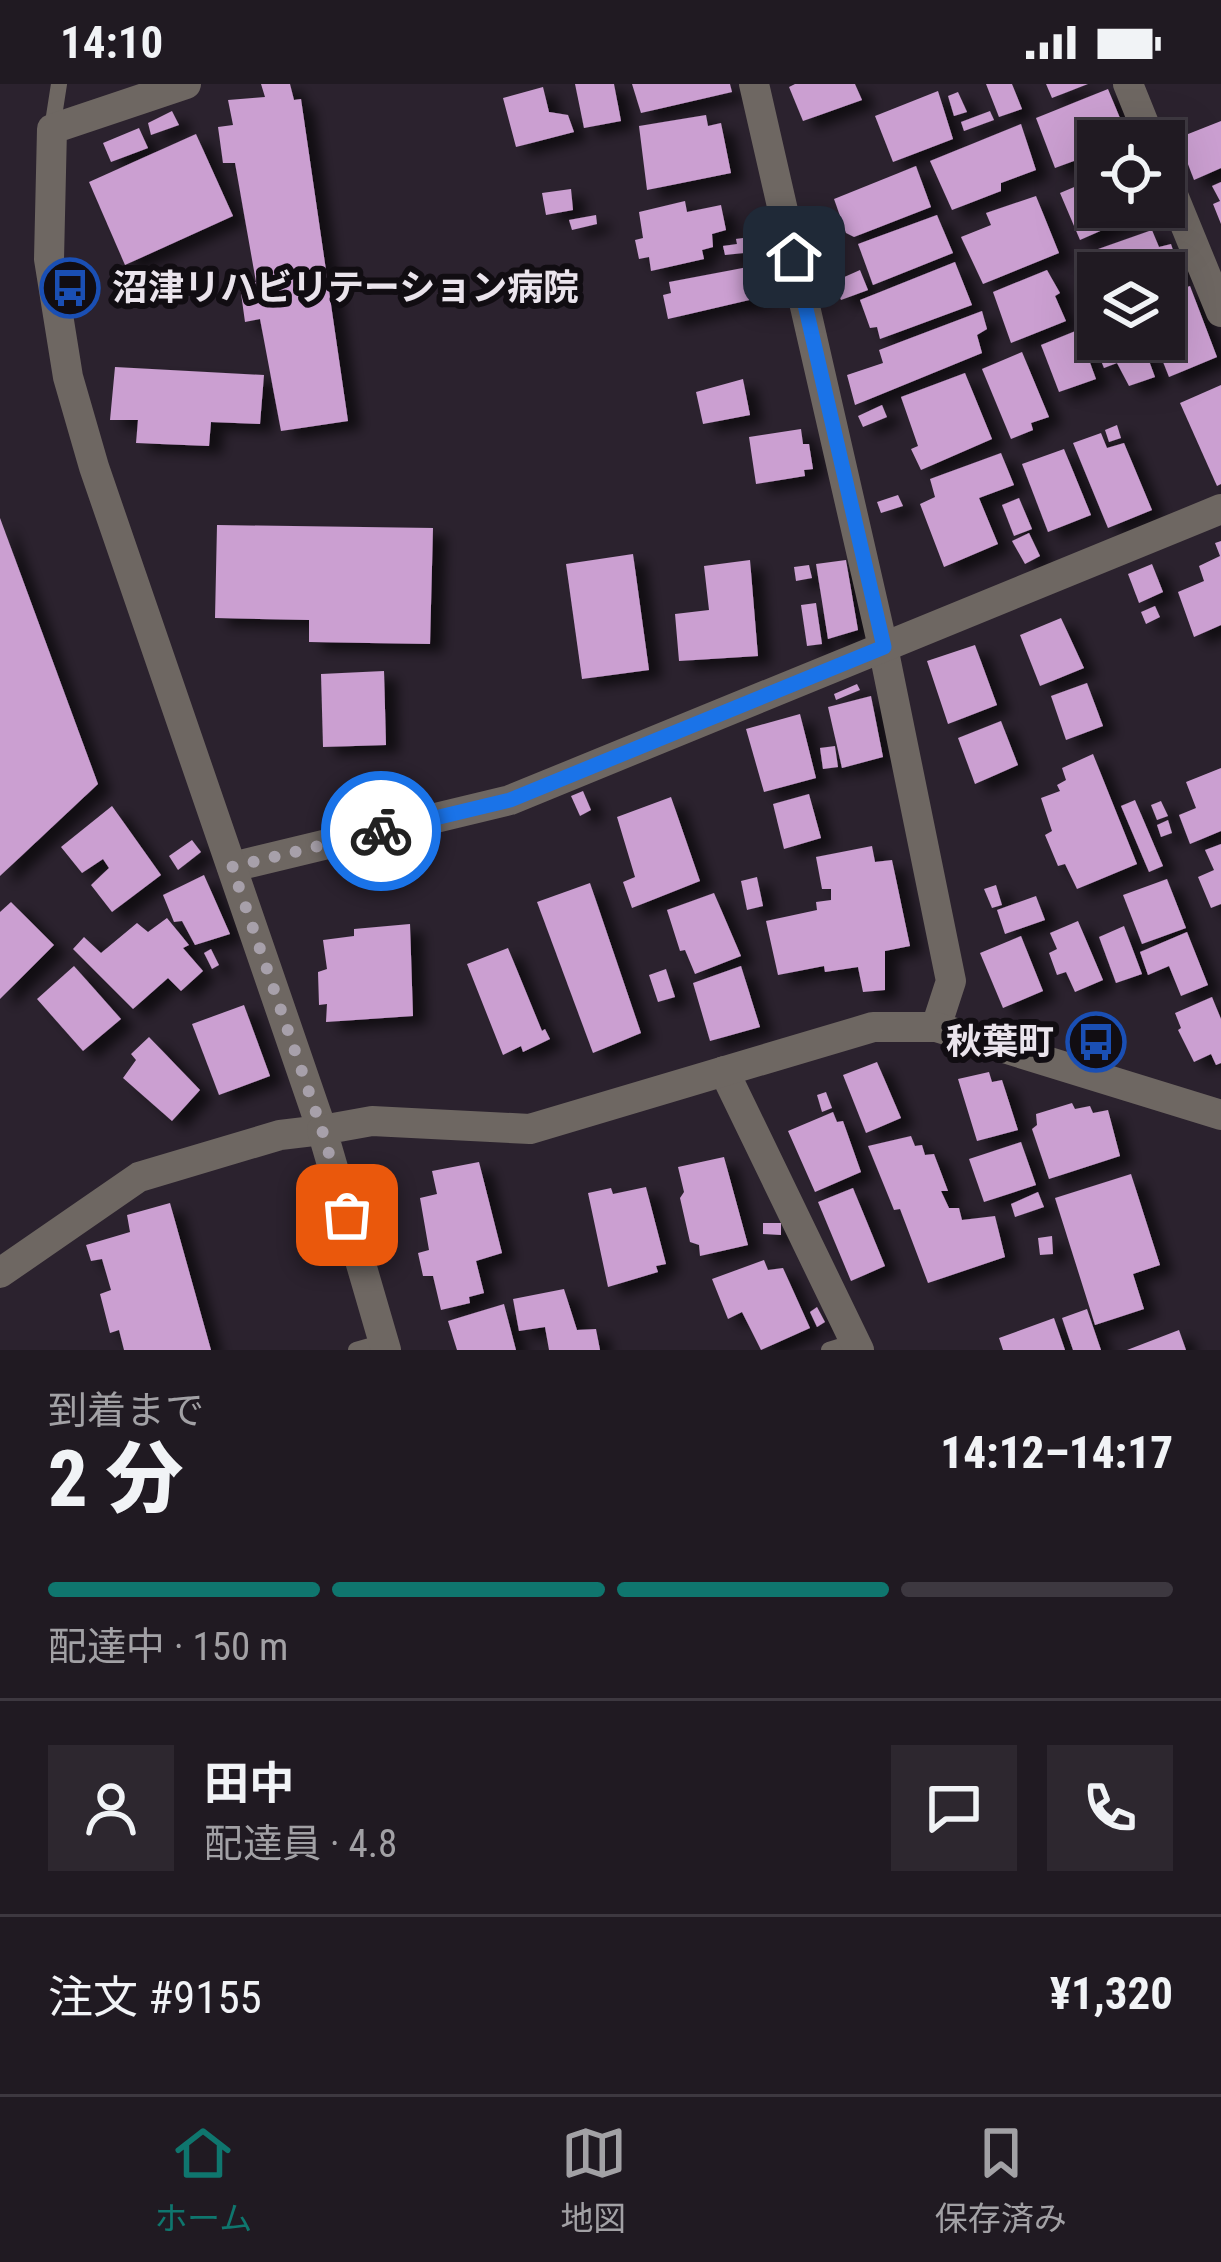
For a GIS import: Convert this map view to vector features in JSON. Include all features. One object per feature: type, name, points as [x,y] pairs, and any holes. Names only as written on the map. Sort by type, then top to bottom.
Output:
[{"type":"street","points":[[186,84],[52,129],[49,259],[68,377],[94,467],[322,1130],[375,1347]]},
{"type":"street","points":[[754,84],[884,647],[951,981],[936,1027]]},
{"type":"street","points":[[1127,84],[1142,120]]},
{"type":"street","points":[[1185,224],[1221,312]]},
{"type":"street","points":[[232,867],[510,800],[1221,509]]},
{"type":"street","points":[[0,1273],[139,1177],[280,1135],[372,1121],[530,1130],[873,1027],[936,1027],[1221,1115]]},
{"type":"street","points":[[724,1071],[848,1347]]},
{"type":"lane","points":[[52,129],[59,84]]},
{"type":"building","points":[[261,84],[290,84],[294,100],[301,99],[348,421],[281,431],[260,319],[245,322],[240,286],[256,282],[235,163],[223,163],[218,127],[233,125],[228,100],[265,97]]},
{"type":"building","points":[[575,84],[614,84],[621,121],[584,128]]},
{"type":"building","points":[[632,84],[730,84],[732,92],[641,113]]},
{"type":"building","points":[[855,84],[862,100],[803,121],[789,87]]},
{"type":"building","points":[[986,84],[1012,84],[1022,109],[999,117]]},
{"type":"building","points":[[1046,84],[1088,84],[1052,98]]},
{"type":"building","points":[[543,87],[549,112],[568,115],[574,132],[516,147],[503,98]]},
{"type":"building","points":[[1108,89],[1121,120],[1077,120],[1077,160],[1055,168],[1036,118]]},
{"type":"building","points":[[938,91],[953,139],[893,162],[875,116]]},
{"type":"building","points":[[958,92],[967,112],[954,116],[948,96]]},
{"type":"building","points":[[172,111],[179,125],[151,135],[148,123]]},
{"type":"building","points":[[990,111],[994,120],[964,131],[961,122]]},
{"type":"building","points":[[706,115],[708,126],[721,123],[731,173],[647,190],[639,126]]},
{"type":"building","points":[[1221,121],[1221,168],[1194,180],[1185,156],[1185,135]]},
{"type":"building","points":[[1021,124],[1036,170],[1001,183],[1001,191],[952,210],[930,161]]},
{"type":"building","points":[[139,128],[148,148],[111,162],[103,143]]},
{"type":"building","points":[[196,134],[233,216],[125,265],[89,182]]},
{"type":"building","points":[[916,166],[931,207],[854,237],[846,233],[834,199]]},
{"type":"building","points":[[1221,182],[1221,224],[1213,204],[1220,201],[1212,186]]},
{"type":"building","points":[[1077,186],[1077,228],[1107,228],[1080,240],[1060,193]]},
{"type":"building","points":[[571,189],[573,210],[546,215],[542,193]]},
{"type":"building","points":[[1036,196],[1059,253],[983,284],[961,237],[991,225],[986,213]]},
{"type":"building","points":[[685,201],[687,212],[721,205],[726,230],[712,234],[713,247],[702,250],[704,259],[651,271],[649,257],[639,259],[635,240],[643,238],[639,212]]},
{"type":"building","points":[[596,215],[597,224],[572,230],[569,220]]},
{"type":"building","points":[[937,215],[953,253],[873,285],[858,244]]},
{"type":"building","points":[[1152,230],[1159,247],[1171,244],[1174,252],[1090,252]]},
{"type":"building","points":[[771,234],[773,250],[725,255],[723,246],[737,244],[736,239]]},
{"type":"building","points":[[955,262],[972,305],[880,339],[877,327],[870,328],[860,300]]},
{"type":"building","points":[[769,263],[772,281],[754,284],[758,298],[668,319],[663,295],[671,293],[669,282]]},
{"type":"building","points":[[860,270],[868,290],[841,300],[833,282]]},
{"type":"building","points":[[1047,270],[1060,293],[1055,296],[1066,321],[1011,343],[993,292]]},
{"type":"building","points":[[1190,286],[1217,357],[1169,377],[1162,360],[1185,360],[1185,288]]},
{"type":"building","points":[[982,311],[987,329],[977,335],[982,353],[855,405],[847,375],[883,363],[879,350]]},
{"type":"building","points":[[1077,330],[1077,360],[1089,360],[1096,379],[1059,392],[1041,345]]},
{"type":"building","points":[[1022,352],[1049,417],[1031,423],[1033,430],[1011,439],[982,369]]},
{"type":"building","points":[[1101,360],[1149,360],[1155,377],[1129,386],[1117,363],[1104,368]]},
{"type":"building","points":[[115,367],[264,375],[260,424],[211,422],[209,446],[136,443],[138,420],[110,420]]},
{"type":"building","points":[[965,373],[992,439],[921,470],[911,449],[918,446],[901,397]]},
{"type":"building","points":[[743,379],[750,415],[703,424],[696,392]]},
{"type":"building","points":[[1221,385],[1221,484],[1217,486],[1180,403]]},
{"type":"building","points":[[882,405],[887,417],[863,427],[858,416]]},
{"type":"building","points":[[1117,425],[1121,438],[1109,442],[1105,430]]},
{"type":"building","points":[[801,429],[813,469],[804,470],[805,476],[756,484],[749,437]]},
{"type":"building","points":[[1101,433],[1107,448],[1124,443],[1152,510],[1108,528],[1073,443]]},
{"type":"building","points":[[1064,449],[1091,515],[1048,532],[1022,464]]},
{"type":"building","points":[[1001,453],[1014,485],[979,498],[998,544],[944,567],[920,504],[935,497],[930,479]]},
{"type":"building","points":[[898,495],[903,506],[881,513],[877,502]]},
{"type":"building","points":[[1019,498],[1032,529],[1014,536],[1002,505]]},
{"type":"building","points":[[0,518],[98,784],[0,876]]},
{"type":"building","points":[[217,525],[433,528],[430,644],[309,642],[309,620],[215,618]]},
{"type":"building","points":[[1029,533],[1040,556],[1025,564],[1012,541]]},
{"type":"building","points":[[1221,541],[1221,625],[1194,637],[1178,592],[1204,581],[1199,566],[1220,556],[1215,543]]},
{"type":"building","points":[[633,554],[649,670],[582,679],[566,564]]},
{"type":"building","points":[[750,560],[758,656],[679,661],[675,614],[709,610],[704,566]]},
{"type":"building","points":[[846,560],[858,630],[828,639],[816,564]]},
{"type":"building","points":[[1152,564],[1163,592],[1139,603],[1128,574]]},
{"type":"building","points":[[809,565],[812,578],[796,581],[794,567]]},
{"type":"building","points":[[816,603],[822,644],[807,646],[801,605]]},
{"type":"building","points":[[1155,606],[1160,617],[1146,624],[1141,612]]},
{"type":"building","points":[[1061,618],[1084,668],[1040,686],[1020,635]]},
{"type":"building","points":[[975,645],[997,705],[948,724],[927,661]]},
{"type":"building","points":[[384,671],[386,745],[323,747],[321,674]]},
{"type":"building","points":[[1087,683],[1103,726],[1066,740],[1051,696]]},
{"type":"building","points":[[857,684],[860,690],[836,700],[834,694]]},
{"type":"building","points":[[871,696],[883,757],[842,768],[828,707]]},
{"type":"building","points":[[800,714],[816,778],[764,792],[746,729]]},
{"type":"building","points":[[1001,721],[1018,765],[975,784],[958,738]]},
{"type":"building","points":[[835,746],[838,767],[823,769],[820,748]]},
{"type":"building","points":[[1093,754],[1137,864],[1077,889],[1065,864],[1058,866],[1045,835],[1052,831],[1041,798],[1060,791],[1057,785],[1066,780],[1062,768]]},
{"type":"building","points":[[1221,768],[1221,831],[1190,844],[1179,815],[1196,808],[1186,782]]},
{"type":"building","points":[[583,791],[591,810],[580,816],[571,796]]},
{"type":"building","points":[[809,794],[821,838],[784,849],[773,804]]},
{"type":"building","points":[[671,797],[700,881],[632,908],[623,882],[635,877],[617,817]]},
{"type":"building","points":[[1135,800],[1163,866],[1149,872],[1121,806]]},
{"type":"building","points":[[1161,801],[1168,816],[1157,820],[1151,805]]},
{"type":"building","points":[[112,806],[161,875],[112,912],[91,885],[109,868],[103,859],[82,873],[61,847]]},
{"type":"building","points":[[1168,820],[1172,833],[1161,837],[1157,825]]},
{"type":"building","points":[[192,840],[201,852],[178,870],[169,856]]},
{"type":"building","points":[[1221,844],[1221,904],[1211,908],[1198,877],[1214,870],[1205,850]]},
{"type":"building","points":[[872,846],[875,862],[892,860],[910,946],[885,951],[885,990],[863,992],[858,967],[825,972],[824,966],[778,975],[766,921],[817,910],[816,902],[831,900],[831,889],[822,889],[816,857]]},
{"type":"building","points":[[204,875],[230,934],[195,945],[182,921],[174,922],[163,895]]},
{"type":"building","points":[[757,877],[763,906],[747,910],[741,881]]},
{"type":"building","points":[[1167,879],[1186,928],[1142,944],[1123,895]]},
{"type":"building","points":[[590,883],[641,1033],[593,1053],[537,902]]},
{"type":"building","points":[[996,885],[1002,905],[992,908],[984,889]]},
{"type":"building","points":[[714,893],[741,956],[695,974],[685,950],[680,951],[667,910]]},
{"type":"building","points":[[1036,896],[1045,920],[1005,934],[997,910]]},
{"type":"building","points":[[11,902],[54,945],[0,999],[0,912]]},
{"type":"building","points":[[167,918],[189,945],[183,948],[203,971],[181,991],[168,978],[133,1009],[73,949],[84,937],[101,953],[137,923],[148,932]]},
{"type":"building","points":[[1078,921],[1103,980],[1075,992],[1066,972],[1057,975],[1049,953],[1057,949],[1050,933]]},
{"type":"building","points":[[410,924],[413,1016],[326,1022],[327,1004],[319,1005],[318,972],[327,969],[323,940],[354,936],[354,929]]},
{"type":"building","points":[[1124,926],[1142,974],[1116,983],[1099,937]]},
{"type":"building","points":[[1187,932],[1208,985],[1181,996],[1169,966],[1148,975],[1140,952]]},
{"type":"building","points":[[1021,936],[1043,991],[1003,1008],[980,953]]},
{"type":"building","points":[[508,948],[542,1031],[550,1039],[523,1052],[521,1046],[503,1055],[467,964]]},
{"type":"building","points":[[211,949],[219,965],[212,969],[204,953]]},
{"type":"building","points":[[74,966],[121,1019],[83,1051],[37,999]]},
{"type":"building","points":[[741,966],[760,1027],[710,1041],[693,983]]},
{"type":"building","points":[[666,969],[675,997],[658,1002],[649,975]]},
{"type":"building","points":[[1212,997],[1221,1019],[1221,1063],[1216,1065],[1211,1054],[1194,1062],[1175,1013]]},
{"type":"building","points":[[244,1005],[270,1076],[219,1095],[192,1024]]},
{"type":"building","points":[[149,1037],[200,1090],[172,1121],[123,1078],[136,1060],[131,1054]]},
{"type":"building","points":[[877,1062],[901,1118],[866,1133],[843,1075]]},
{"type":"building","points":[[989,1072],[992,1082],[1002,1080],[1018,1130],[977,1141],[958,1079]]},
{"type":"building","points":[[826,1092],[832,1108],[822,1112],[817,1095]]},
{"type":"building","points":[[1072,1103],[1075,1109],[1090,1106],[1093,1113],[1108,1110],[1120,1156],[1049,1179],[1032,1129],[1037,1125],[1036,1114]]},
{"type":"building","points":[[833,1112],[837,1122],[843,1121],[861,1172],[815,1192],[788,1131]]},
{"type":"building","points":[[911,1136],[925,1155],[934,1154],[949,1208],[959,1208],[962,1220],[995,1216],[1005,1257],[928,1283],[900,1209],[894,1210],[868,1146]]},
{"type":"building","points":[[1021,1142],[1036,1185],[984,1202],[969,1159]]},
{"type":"building","points":[[724,1157],[748,1245],[700,1256],[699,1245],[690,1242],[678,1167]]},
{"type":"building","points":[[479,1162],[502,1253],[476,1261],[484,1293],[469,1297],[470,1303],[441,1310],[433,1276],[423,1276],[418,1253],[429,1250],[420,1198],[437,1194],[432,1171]]},
{"type":"building","points":[[1131,1174],[1160,1265],[1133,1274],[1144,1309],[1095,1325],[1055,1198]]},
{"type":"building","points":[[646,1187],[666,1264],[656,1266],[658,1272],[608,1287],[588,1193]]},
{"type":"building","points":[[853,1188],[885,1266],[851,1281],[818,1202]]},
{"type":"building","points":[[1038,1192],[1044,1207],[1015,1217],[1011,1204]]},
{"type":"building","points":[[170,1203],[211,1350],[124,1350],[119,1330],[110,1333],[100,1294],[111,1290],[102,1259],[91,1261],[86,1245],[130,1232],[127,1215]]},
{"type":"building","points":[[763,1223],[781,1223],[781,1235],[763,1234]]},
{"type":"building","points":[[1052,1236],[1053,1254],[1040,1255],[1038,1238]]},
{"type":"building","points":[[764,1260],[768,1270],[783,1268],[810,1328],[761,1350],[742,1312],[728,1319],[712,1279]]},
{"type":"building","points":[[564,1289],[577,1330],[596,1329],[600,1350],[549,1350],[545,1327],[519,1331],[513,1299]]},
{"type":"building","points":[[504,1304],[516,1350],[457,1350],[448,1321]]},
{"type":"building","points":[[817,1307],[825,1322],[817,1327],[810,1312]]},
{"type":"building","points":[[1087,1309],[1101,1350],[1073,1350],[1062,1318]]},
{"type":"building","points":[[1054,1318],[1065,1350],[1003,1350],[999,1338]]},
{"type":"building","points":[[1179,1330],[1186,1350],[1127,1350]]},
{"type":"way so far","points":[[347,1215],[232,867],[381,831]]},
{"type":"place","name":"沼津リハビリテーション病院","points":[[70,288]]},
{"type":"place","name":"秋葉町","points":[[1096,1042]]},
{"type":"route","points":[[381,831],[510,800],[884,647],[794,257]]}]
